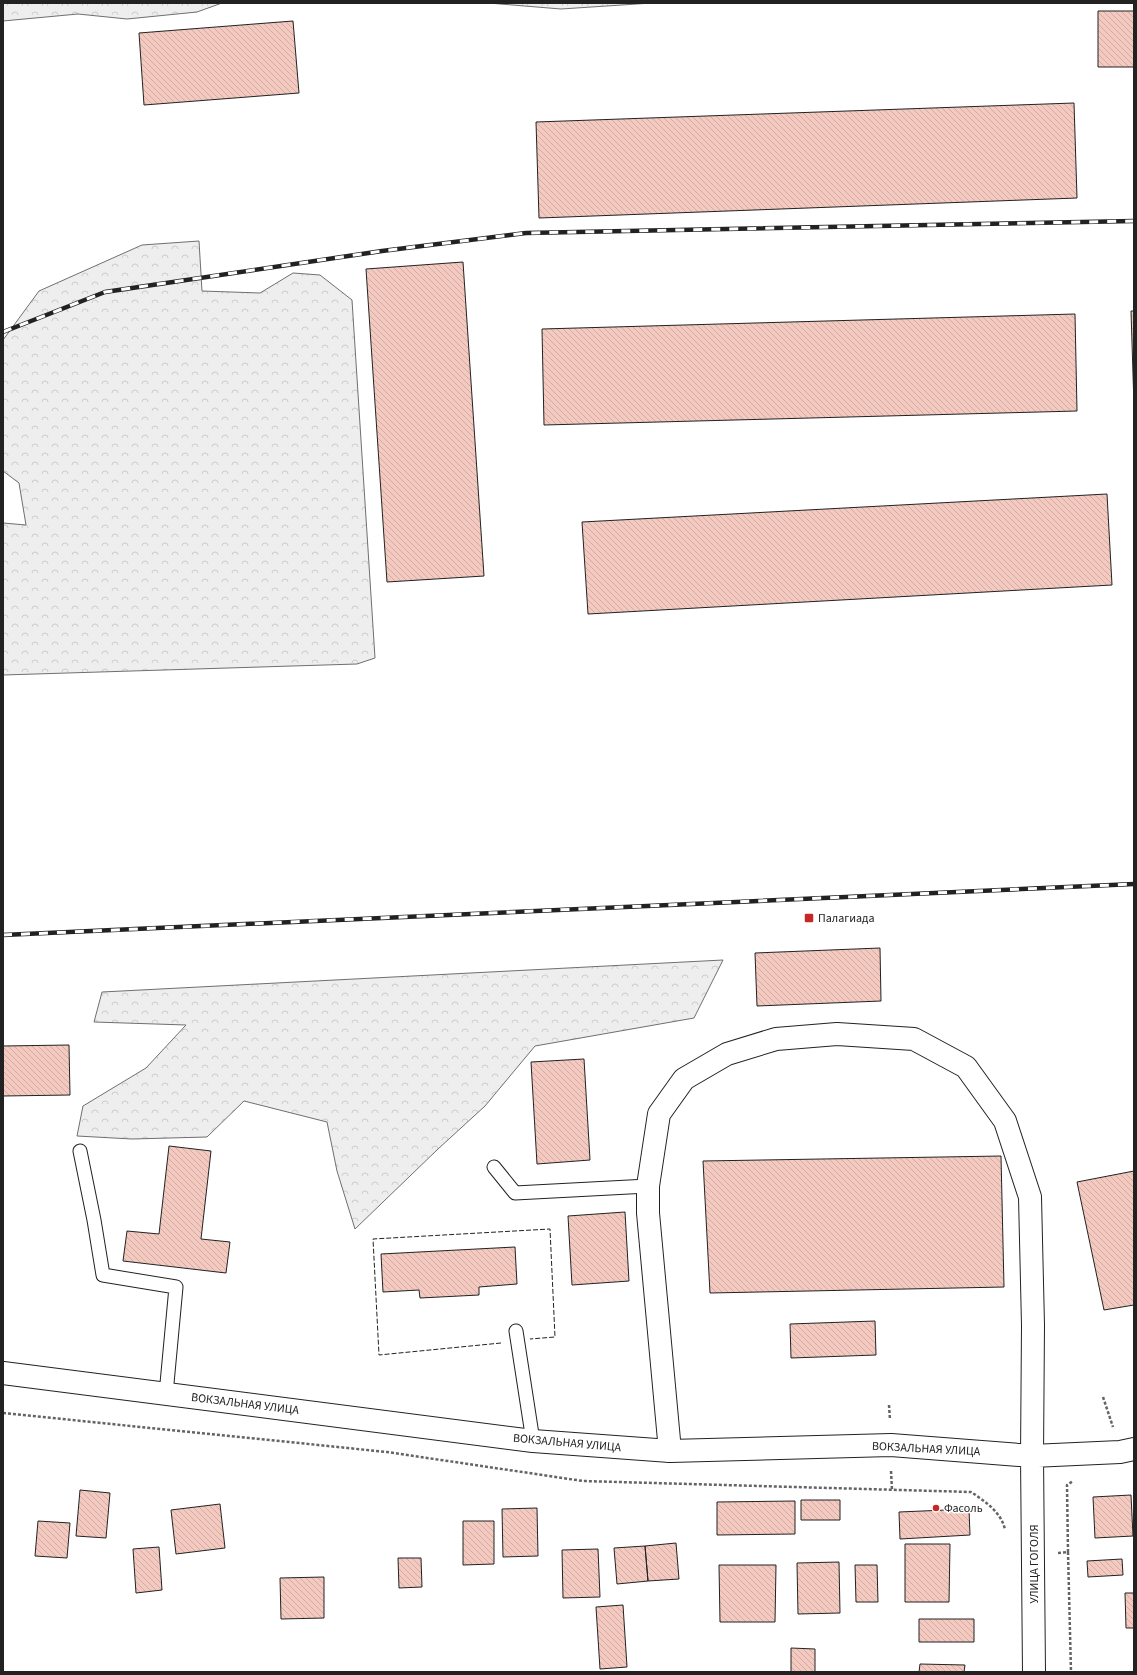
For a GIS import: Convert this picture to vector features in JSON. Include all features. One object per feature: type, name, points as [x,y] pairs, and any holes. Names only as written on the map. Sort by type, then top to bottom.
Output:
[{"type":"main road","name":"УЛИЦА ГОГОЛЯ","points":[[670,1451],[648,1213],[648,1186],[659,1114],[684,1079],[727,1054],[776,1039],[837,1034],[914,1039],[966,1067],[1005,1121],[1030,1197],[1033,1325],[1032,1456],[1034,1672]]},
{"type":"main road","name":"ВОКЗАЛЬНАЯ УЛИЦА","points":[[3,1373],[533,1441],[670,1451],[891,1445],[1032,1456],[1127,1451]]},
{"type":"lane","points":[[80,1151],[103,1275],[176,1287],[166,1394]]},
{"type":"lane","points":[[494,1167],[515,1193],[648,1186]]},
{"type":"lane","points":[[516,1331],[533,1441]]},
{"type":"path","points":[[1103,1397],[1127,1451]]},
{"type":"path","points":[[3,1413],[387,1452],[583,1481],[971,1492],[989,1504],[1004,1525],[1006,1532]]},
{"type":"path","points":[[1071,1672],[1067,1485],[1076,1479]]},
{"type":"path","points":[[1034,1554],[1068,1552]]},
{"type":"green space","points":[[3,3],[222,3],[197,12],[127,19],[78,14],[3,21]]},
{"type":"green space","points":[[488,3],[652,3],[561,9]]},
{"type":"green space","points":[[199,241],[202,291],[260,293],[293,273],[320,275],[352,300],[375,658],[357,664],[3,675],[3,523],[26,525],[19,483],[3,471],[3,340],[39,291],[142,245]]},
{"type":"green space","points":[[723,960],[694,1018],[535,1046],[485,1106],[355,1229],[337,1171],[327,1122],[244,1101],[207,1137],[132,1139],[77,1136],[83,1106],[146,1068],[186,1025],[94,1022],[102,992]]},
{"type":"building","points":[[1098,11],[1134,11],[1134,67],[1098,67]]},
{"type":"building","points":[[293,21],[299,93],[144,105],[139,33]]},
{"type":"building","points":[[1074,103],[1077,198],[539,218],[536,122]]},
{"type":"building","points":[[463,262],[484,576],[387,582],[366,269]]},
{"type":"building","points":[[1131,311],[1134,311],[1134,406]]},
{"type":"building","points":[[1075,314],[1077,411],[544,425],[542,329]]},
{"type":"building","points":[[1107,494],[1112,585],[588,614],[582,522]]},
{"type":"building","name":"Палагиада","points":[[880,948],[881,1001],[757,1006],[755,953]]},
{"type":"building","points":[[69,1045],[70,1095],[3,1096],[3,1046]]},
{"type":"building","points":[[584,1059],[590,1160],[537,1164],[531,1062]]},
{"type":"building","points":[[169,1146],[211,1151],[201,1239],[230,1242],[226,1273],[123,1261],[127,1231],[159,1234]]},
{"type":"building","points":[[1001,1156],[1004,1287],[710,1293],[703,1161]]},
{"type":"building","points":[[1134,1171],[1134,1305],[1104,1310],[1077,1182]]},
{"type":"building","points":[[625,1212],[629,1281],[572,1285],[568,1216]]},
{"type":"building","points":[[515,1247],[517,1284],[479,1287],[479,1295],[420,1298],[419,1290],[383,1292],[381,1254]]},
{"type":"building","points":[[875,1321],[876,1355],[791,1358],[790,1324]]},
{"type":"building","points":[[80,1490],[110,1493],[106,1538],[76,1536]]},
{"type":"building","points":[[1131,1495],[1133,1536],[1095,1538],[1093,1497]]},
{"type":"building","points":[[801,1500],[840,1500],[840,1520],[801,1520]]},
{"type":"building","points":[[795,1501],[795,1534],[717,1535],[717,1502]]},
{"type":"building","points":[[220,1504],[225,1548],[176,1554],[171,1510]]},
{"type":"building","points":[[537,1508],[538,1556],[503,1557],[502,1509]]},
{"type":"building","points":[[969,1509],[970,1535],[900,1539],[899,1512]]},
{"type":"building","points":[[38,1521],[70,1523],[67,1558],[35,1556]]},
{"type":"building","points":[[463,1521],[494,1521],[494,1564],[463,1565]]},
{"type":"building","points":[[676,1543],[679,1579],[648,1581],[645,1546]]},
{"type":"building","points":[[905,1544],[950,1544],[949,1602],[905,1602]]},
{"type":"building","points":[[645,1546],[648,1581],[617,1584],[614,1548]]},
{"type":"building","points":[[159,1547],[162,1590],[136,1593],[133,1549]]},
{"type":"building","points":[[598,1549],[600,1597],[563,1598],[562,1550]]},
{"type":"building","points":[[398,1558],[421,1558],[422,1587],[399,1588]]},
{"type":"building","points":[[1122,1559],[1123,1575],[1088,1577],[1087,1561]]},
{"type":"building","points":[[839,1562],[840,1613],[798,1614],[797,1563]]},
{"type":"building","points":[[719,1565],[776,1565],[775,1622],[720,1622]]},
{"type":"building","points":[[855,1565],[877,1565],[878,1602],[856,1602]]},
{"type":"building","points":[[324,1577],[324,1618],[281,1619],[280,1578]]},
{"type":"building","points":[[1125,1593],[1134,1593],[1134,1628],[1126,1628]]},
{"type":"building","points":[[623,1605],[627,1667],[600,1669],[596,1607]]},
{"type":"building","points":[[919,1619],[974,1619],[974,1642],[919,1642]]},
{"type":"building","points":[[791,1648],[815,1649],[815,1672],[791,1672]]},
{"type":"building","points":[[920,1664],[965,1665],[964,1672],[919,1672]]},
{"type":"railway","points":[[3,332],[105,292],[382,251],[526,233],[1134,221]]},
{"type":"railway","points":[[3,935],[1134,884]]},
{"type":"fence","points":[[501,1343],[379,1355],[373,1239],[550,1229],[555,1337],[530,1339]]},
{"type":"place","name":"Палагиада","points":[[809,918]]},
{"type":"place","name":"Фасоль","points":[[936,1508]]}]
